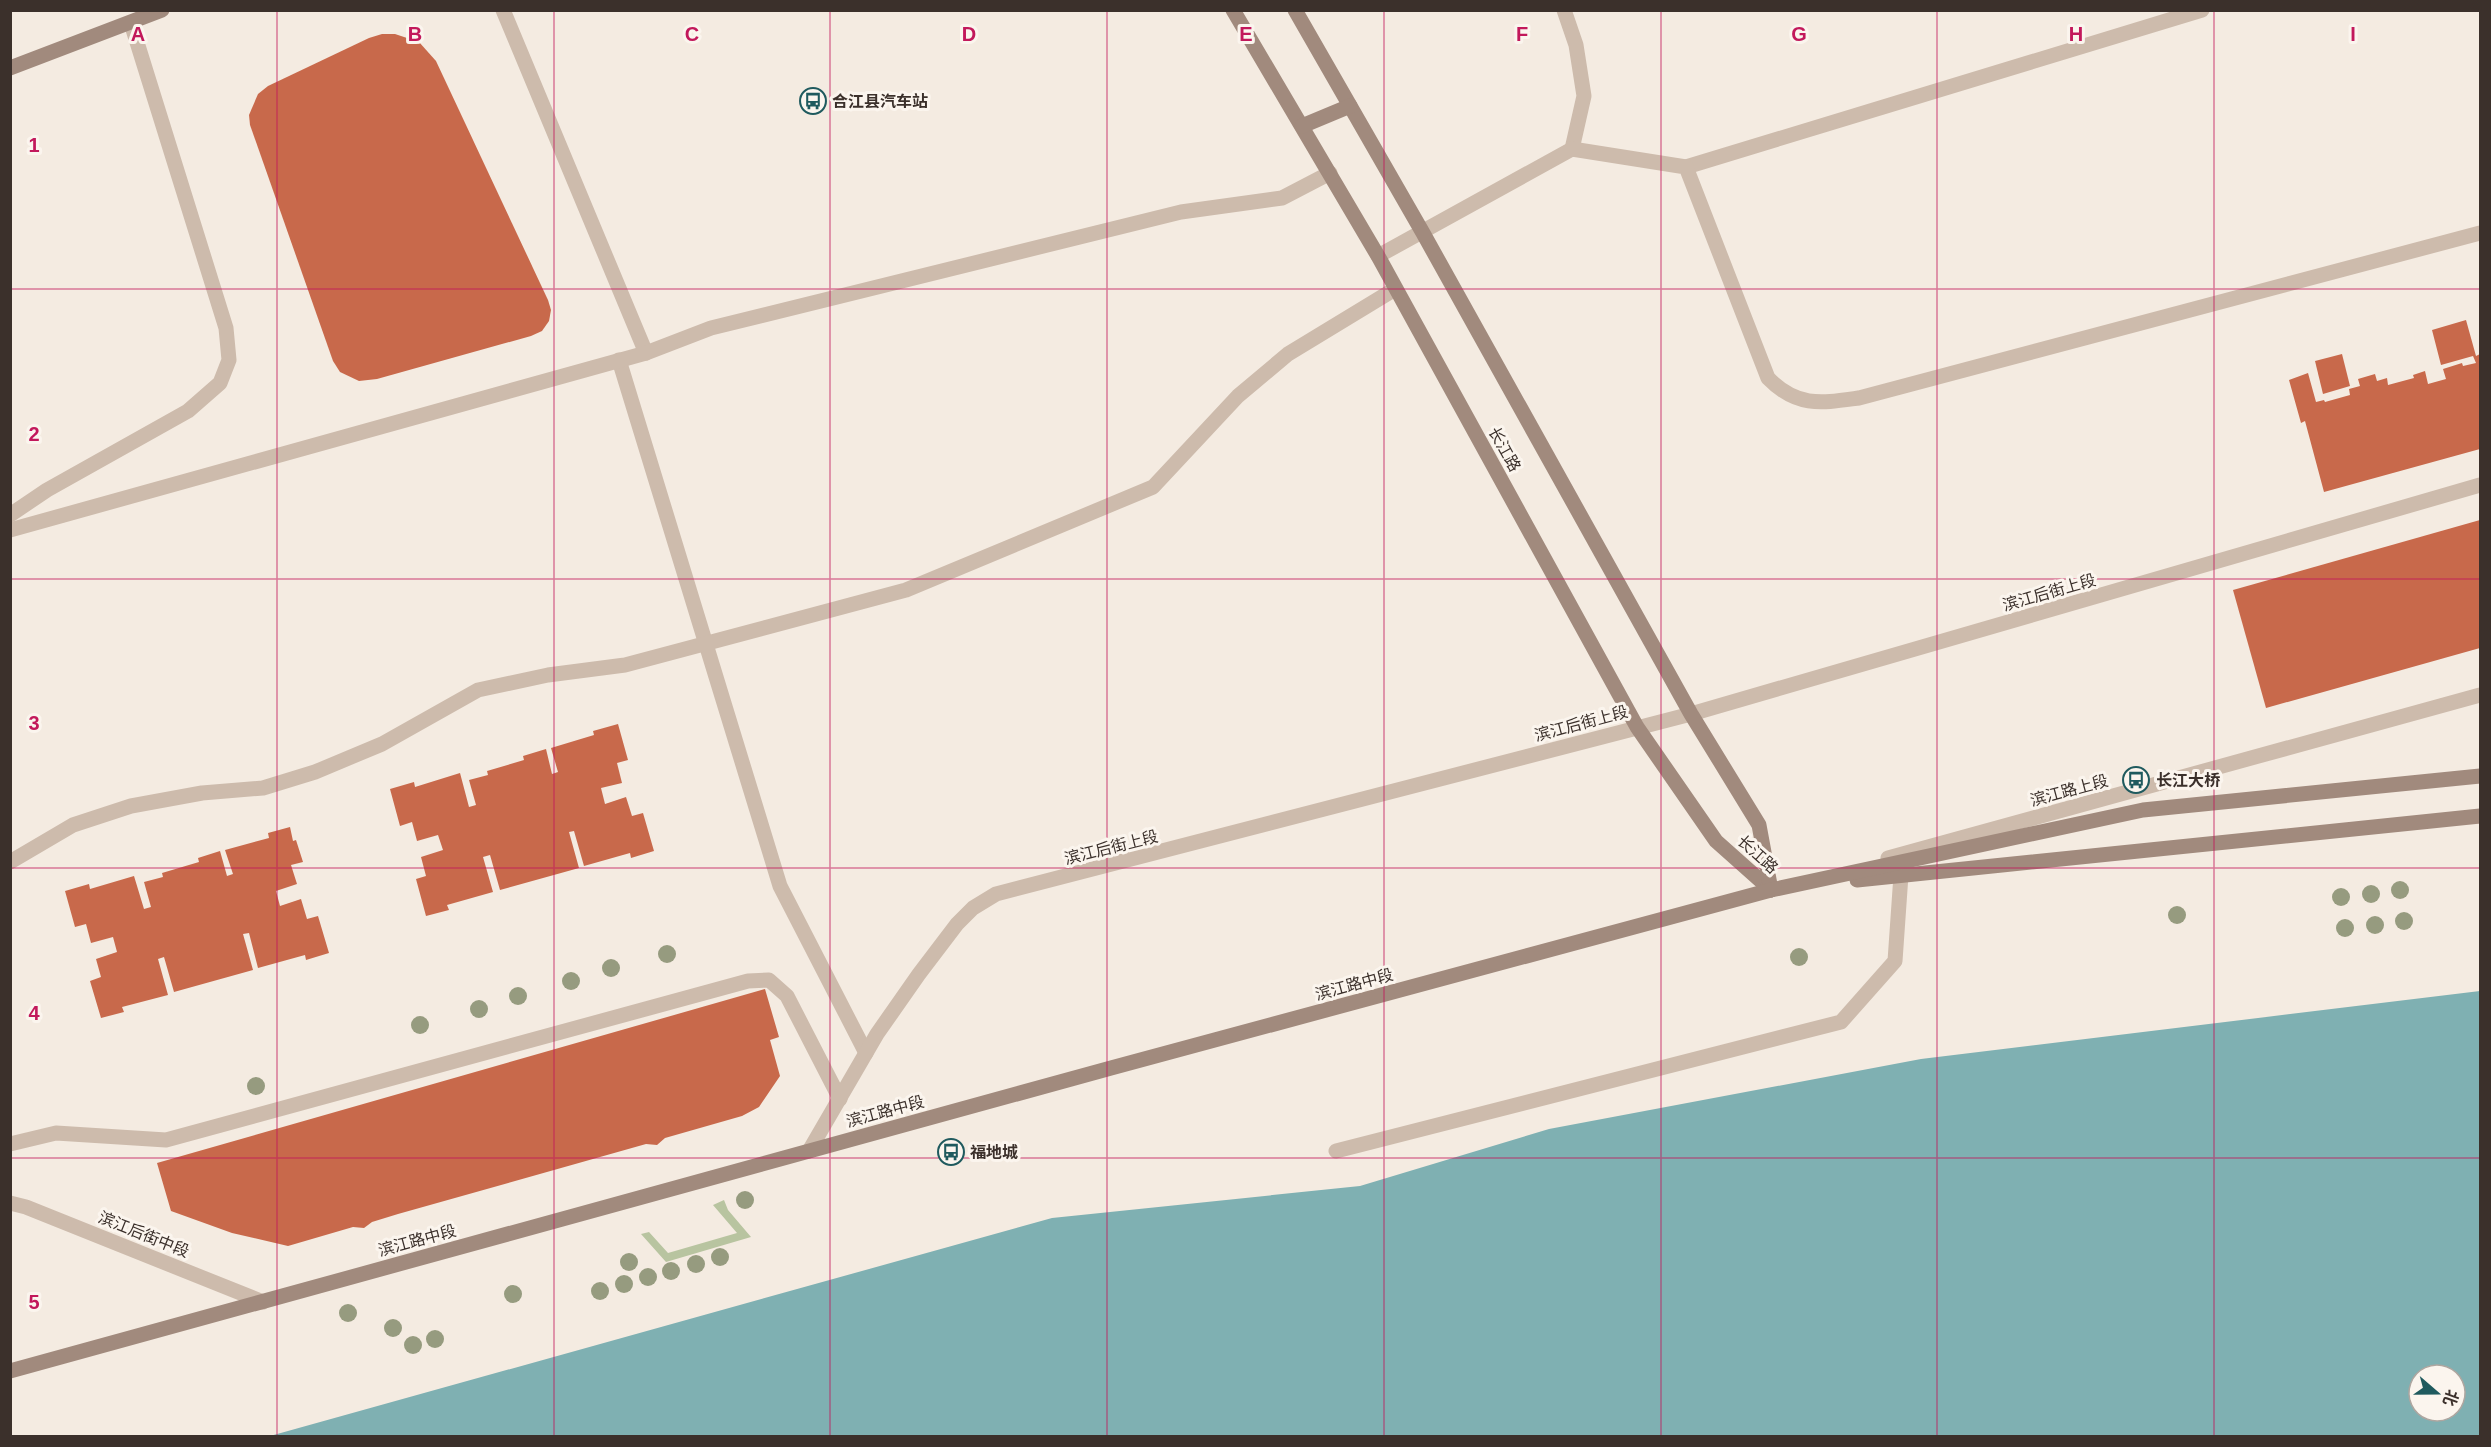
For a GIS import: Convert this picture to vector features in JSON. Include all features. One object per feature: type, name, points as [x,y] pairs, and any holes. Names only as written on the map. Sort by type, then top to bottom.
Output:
[{"type":"main road","points":[[10,68],[162,10]]},
{"type":"main road","name":"长江路","points":[[1233,10],[1378,256],[1637,727],[1716,841],[1771,890]]},
{"type":"main road","name":"长江路","points":[[1295,10],[1423,233],[1691,714],[1759,825],[1771,890]]},
{"type":"main road","points":[[1302,126],[1350,106]]},
{"type":"main road","name":"滨江路上段","points":[[1771,890],[2143,810],[2481,777]]},
{"type":"main road","points":[[1771,890],[2481,816]]},
{"type":"main road","name":"滨江路中段","points":[[10,1371],[1771,890]]},
{"type":"street","points":[[503,10],[646,353]]},
{"type":"street","points":[[1564,10],[1576,45],[1584,96],[1572,149]]},
{"type":"street","points":[[1378,256],[1572,149],[1686,167],[2202,10]]},
{"type":"street","points":[[10,515],[47,490],[188,411],[220,382],[229,360],[226,328],[130,23]]},
{"type":"street","points":[[1686,167],[1768,378],[1781,391],[1801,400],[1822,403],[1859,398],[2481,233]]},
{"type":"street","points":[[10,530],[646,353],[711,328],[1181,212],[1282,198],[1330,173]]},
{"type":"street","points":[[10,862],[73,825],[131,806],[202,793],[263,788],[315,772],[382,744],[478,690],[548,675],[625,665],[906,590],[1153,487],[1238,396],[1288,354],[1395,288]]},
{"type":"street","points":[[619,360],[780,886],[866,1053]]},
{"type":"street","name":"滨江后街上段","points":[[809,1151],[866,1053],[919,974],[957,924],[973,908],[996,894],[1232,835],[1691,714],[2481,485]]},
{"type":"street","name":"滨江路上段","points":[[1771,890],[2481,695]]},
{"type":"street","points":[[1336,1151],[1841,1022],[1895,961],[1901,875]]},
{"type":"street","points":[[10,1144],[56,1133],[165,1140],[748,981],[769,980],[786,996],[840,1099]]},
{"type":"street","name":"滨江后街中段","points":[[10,1203],[26,1207],[262,1302]]},
{"type":"green space","points":[[724,1200],[728,1210],[751,1237],[666,1262],[641,1234],[649,1232],[668,1253],[737,1233],[713,1205]]},
{"type":"water","points":[[2480,991],[2480,1436],[270,1436],[1052,1218],[1360,1186],[1549,1129],[1921,1059]]},
{"type":"building","points":[[382,34],[395,34],[419,42],[436,61],[551,310],[549,321],[542,331],[531,336],[377,379],[359,381],[340,372],[333,361],[250,125],[249,115],[258,94],[268,86]]},
{"type":"building","points":[[2466,320],[2476,356],[2480,354],[2480,449],[2324,492],[2305,421],[2301,423],[2289,380],[2308,373],[2316,402],[2324,400],[2325,402],[2350,395],[2349,389],[2360,386],[2358,379],[2375,374],[2377,381],[2387,378],[2388,385],[2414,378],[2413,375],[2425,371],[2428,384],[2446,379],[2443,369],[2462,363],[2463,366],[2476,363],[2473,356],[2441,365],[2432,330]]},
{"type":"building","points":[[2342,354],[2350,386],[2323,394],[2315,361]]},
{"type":"building","points":[[2480,520],[2480,648],[2266,708],[2233,590]]},
{"type":"building","points":[[618,724],[628,760],[617,763],[622,783],[601,788],[605,804],[626,797],[632,816],[643,813],[654,851],[631,858],[630,853],[584,866],[574,831],[569,832],[579,868],[500,890],[490,855],[483,857],[493,892],[447,905],[449,910],[426,916],[416,879],[426,876],[421,857],[443,850],[438,835],[417,841],[412,822],[400,826],[390,789],[414,782],[415,787],[460,773],[469,807],[476,805],[469,780],[488,775],[487,771],[524,760],[523,756],[546,749],[552,774],[558,772],[551,748],[594,735],[593,731]]},
{"type":"building","points":[[290,827],[293,841],[296,840],[303,862],[291,865],[297,884],[276,891],[280,906],[301,899],[307,919],[318,916],[329,953],[306,960],[305,955],[258,968],[249,933],[243,934],[253,970],[174,992],[164,957],[158,959],[168,995],[122,1007],[124,1012],[101,1018],[90,981],[101,977],[96,959],[117,952],[113,937],[91,943],[86,924],[75,927],[65,891],[89,884],[90,889],[134,876],[144,909],[151,907],[144,882],[163,877],[162,873],[199,862],[198,858],[220,851],[227,876],[233,874],[225,850],[269,838],[268,833]]},
{"type":"building","points":[[765,989],[779,1037],[770,1040],[780,1076],[759,1107],[742,1116],[665,1138],[657,1145],[646,1144],[398,1214],[372,1222],[364,1228],[353,1227],[288,1246],[232,1233],[171,1211],[157,1163]]},
{"type":"place","name":"合江县汽车站","points":[[813,101]]},
{"type":"place","name":"长江大桥","points":[[2136,780]]},
{"type":"place","name":"福地城","points":[[951,1152]]}]
